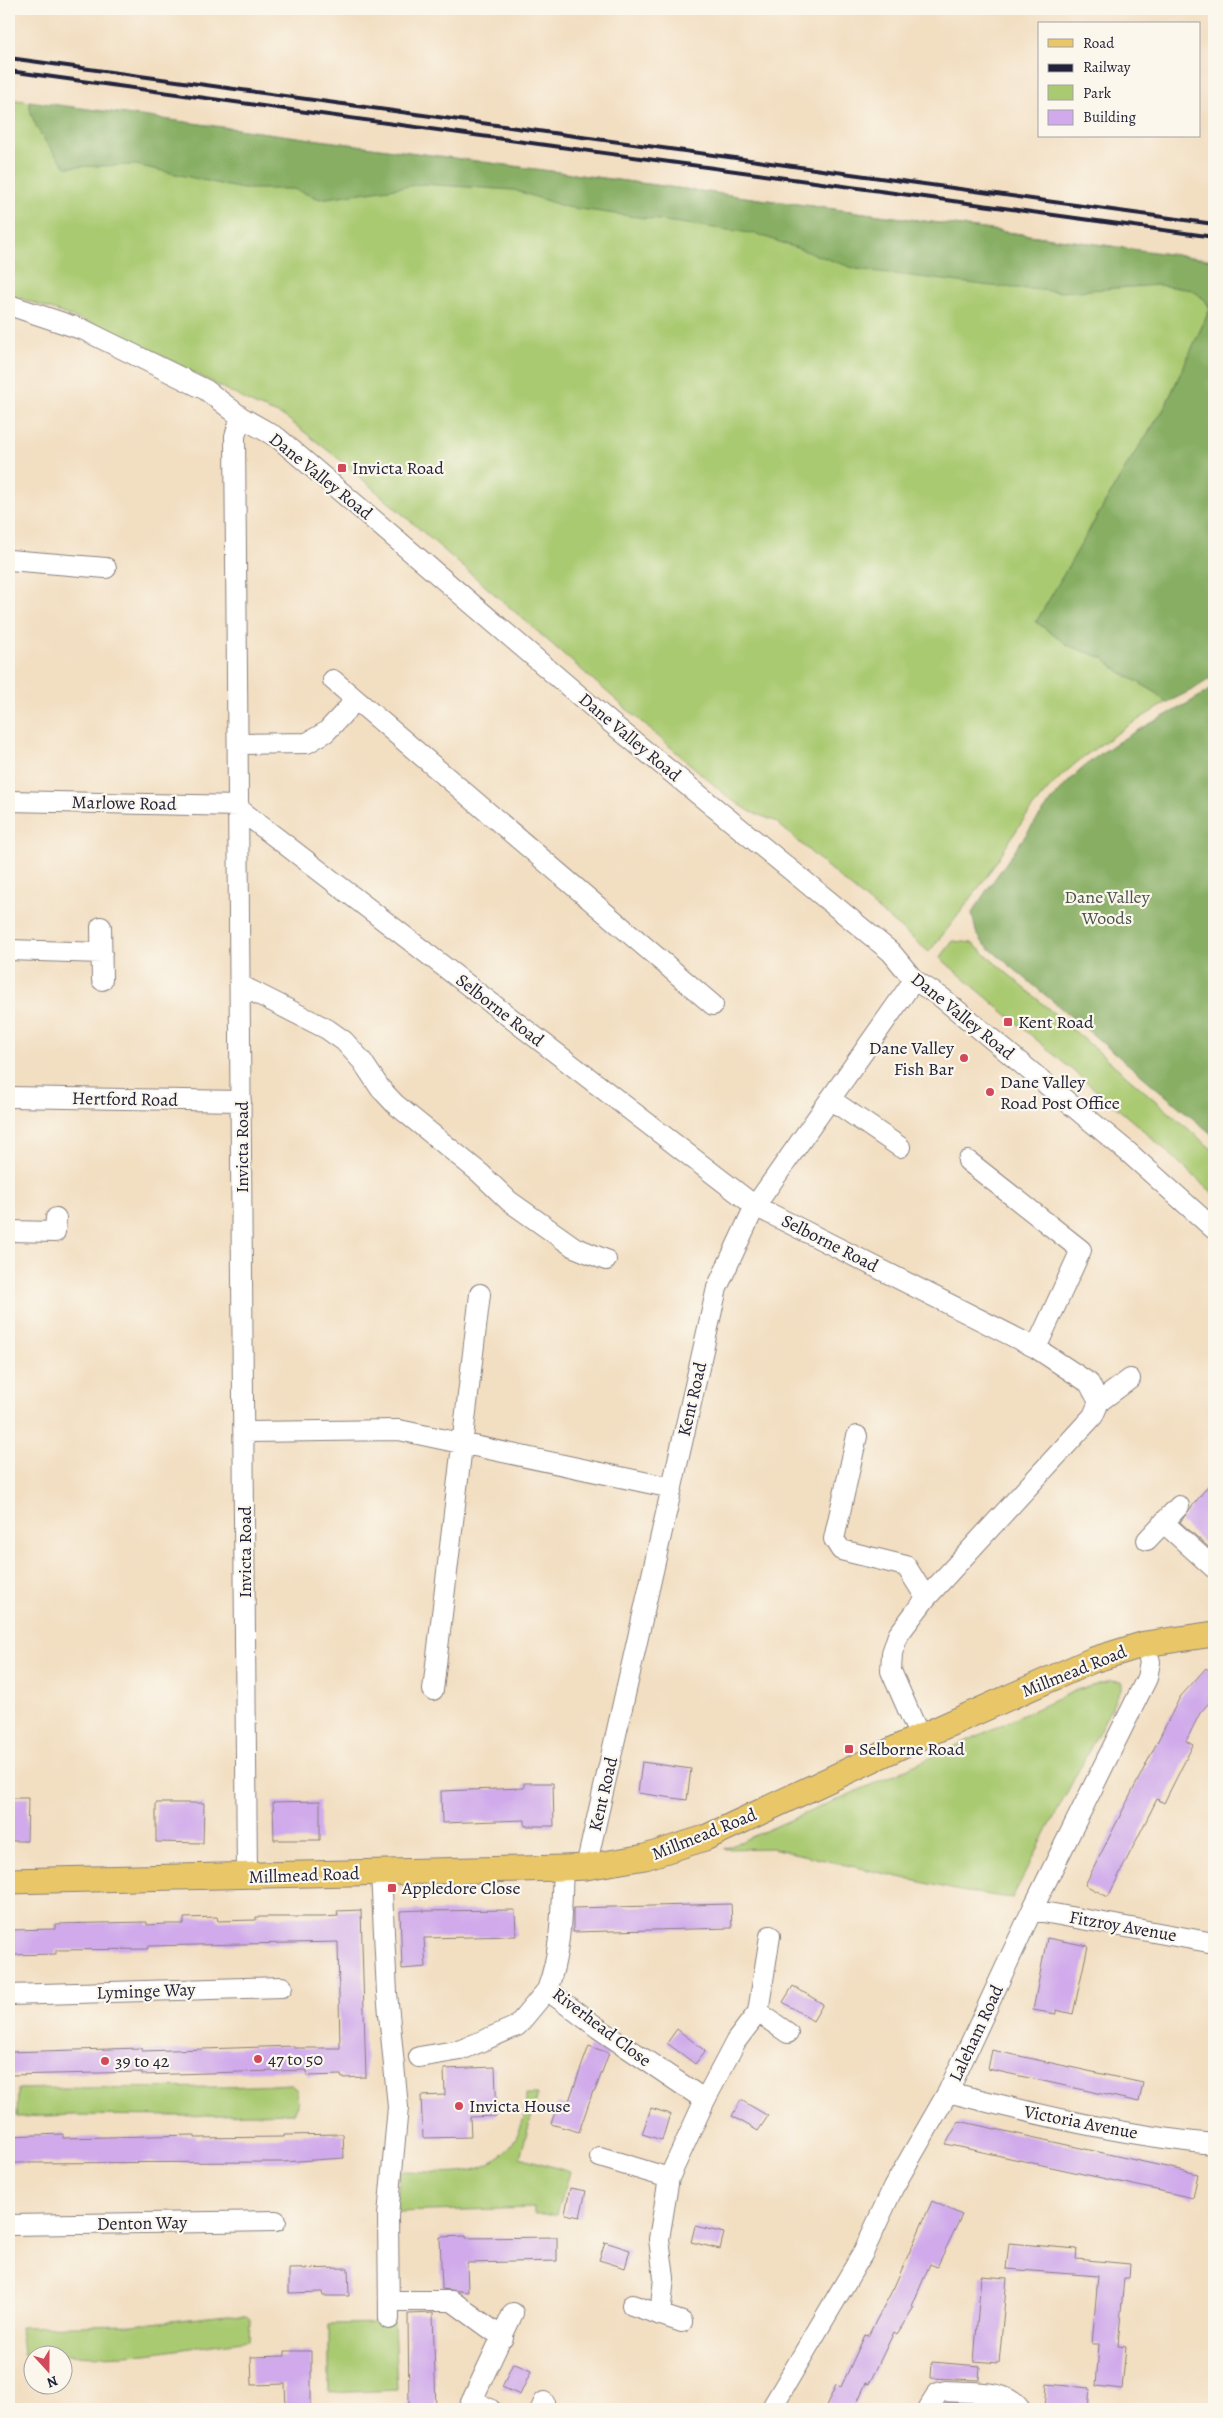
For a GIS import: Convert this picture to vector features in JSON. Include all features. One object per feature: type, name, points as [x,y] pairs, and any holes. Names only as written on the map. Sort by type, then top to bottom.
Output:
[{"type":"main road","name":"Millmead Road","points":[[9,1881],[575,1868],[645,1857],[705,1838],[920,1737],[1093,1660],[1145,1644],[1214,1634]]},
{"type":"street","name":"Dane Valley Road","points":[[9,305],[84,330],[206,390],[241,417],[278,438],[610,722],[892,952],[914,980],[941,997],[1128,1152],[1214,1229]]},
{"type":"street","name":"Invicta Road","points":[[241,417],[235,436],[247,1877]]},
{"type":"street","points":[[9,560],[106,568]]},
{"type":"street","points":[[333,680],[713,1005]]},
{"type":"street","points":[[238,744],[307,743],[326,732],[356,700]]},
{"type":"street","name":"Marlowe Road","points":[[9,801],[239,807]]},
{"type":"street","name":"Selborne Road","points":[[239,807],[755,1206],[1036,1348],[1089,1383],[1099,1402]]},
{"type":"street","points":[[101,927],[102,980]]},
{"type":"street","points":[[9,950],[102,953]]},
{"type":"street","name":"Kent Road","points":[[575,1868],[672,1488],[717,1288],[755,1206],[914,980]]},
{"type":"street","points":[[240,985],[326,1029],[344,1041],[362,1061],[380,1088],[395,1104],[480,1173],[509,1201],[574,1247],[606,1260]]},
{"type":"street","name":"Hertford Road","points":[[9,1096],[241,1101]]},
{"type":"street","points":[[830,1098],[900,1147]]},
{"type":"street","points":[[968,1161],[1081,1250],[1036,1348]]},
{"type":"street","points":[[9,1231],[55,1232],[56,1218]]},
{"type":"street","points":[[433,1690],[480,1294]]},
{"type":"street","points":[[920,1737],[891,1671],[892,1653],[898,1635],[926,1598],[1093,1416],[1099,1402],[1130,1379]]},
{"type":"street","points":[[244,1432],[399,1430],[672,1488]]},
{"type":"street","points":[[857,1436],[834,1539],[840,1550],[906,1566],[926,1598]]},
{"type":"street","points":[[1147,1540],[1179,1506]]},
{"type":"street","points":[[1164,1523],[1214,1568]]},
{"type":"street","name":"Laleham Road","points":[[771,2409],[862,2253],[893,2188],[948,2092],[1032,1910],[1147,1678],[1150,1662],[1145,1644]]},
{"type":"street","name":"Riverhead Close","points":[[575,1868],[554,1972],[547,1990],[598,2028],[705,2100]]},
{"type":"street","points":[[381,1872],[387,1993],[398,2107],[388,2215],[389,2310],[452,2301],[483,2326],[503,2338]]},
{"type":"street","name":"Fitzroy Avenue","points":[[1032,1910],[1214,1943]]},
{"type":"street","points":[[660,2315],[664,2278],[659,2238],[669,2178],[705,2100],[736,2041],[758,2012],[767,1967],[770,1936]]},
{"type":"street","name":"Lyminge Way","points":[[9,1995],[283,1988]]},
{"type":"street","points":[[419,2057],[461,2050],[517,2026],[547,1990]]},
{"type":"street","points":[[758,2012],[788,2033]]},
{"type":"street","name":"Victoria Avenue","points":[[948,2092],[1014,2109],[1165,2138],[1214,2144]]},
{"type":"street","points":[[600,2157],[669,2178]]},
{"type":"street","name":"Denton Way","points":[[9,2225],[276,2222]]},
{"type":"street","points":[[632,2305],[682,2322]]},
{"type":"street","points":[[490,2409],[470,2405],[503,2338],[513,2313]]},
{"type":"street","points":[[928,2409],[938,2393],[945,2391],[999,2395],[1012,2400],[1020,2409]]},
{"type":"green space","points":[[9,99],[1112,246],[1209,270],[1210,309],[1164,409],[1129,462],[1085,537],[1137,681],[1155,692],[1166,703],[1098,746],[1066,771],[1052,785],[1025,818],[980,886],[929,952],[775,821],[751,812],[729,798],[339,459],[285,417],[253,404],[159,354],[103,328],[9,294]]},
{"type":"green space","points":[[29,101],[1214,260],[1214,676],[1194,689],[1166,703],[1155,692],[1120,672],[1103,658],[1069,646],[1036,622],[1129,462],[1164,409],[1210,309],[1205,300],[1192,290],[1158,285],[1063,292],[991,286],[856,269],[757,234],[566,207],[514,190],[423,184],[320,199],[293,189],[242,189],[136,165],[66,167],[37,128],[33,120]]},
{"type":"green space","name":"Dane Valley Woods","points":[[1214,687],[1214,1136],[983,943],[976,932],[972,913],[1036,821],[1066,784],[1090,762],[1116,743]]},
{"type":"green space","points":[[953,941],[972,943],[1214,1151],[1214,1194],[1143,1130],[940,958]]},
{"type":"green space","points":[[1110,1681],[1121,1682],[1121,1689],[1012,1898],[960,1891],[772,1848],[724,1849],[882,1780],[1077,1690]]},
{"type":"green space","points":[[290,2084],[297,2090],[298,2105],[293,2113],[17,2117],[18,2089],[222,2087]]},
{"type":"green space","points":[[526,2094],[538,2094],[520,2157],[570,2172],[557,2214],[534,2214],[534,2208],[396,2212],[400,2171],[446,2173],[473,2170],[486,2166],[506,2151],[519,2131],[523,2119]]},
{"type":"green space","points":[[227,2315],[246,2316],[250,2319],[249,2340],[147,2354],[101,2356],[72,2355],[72,2346],[22,2346],[20,2327],[133,2325]]},
{"type":"green space","points":[[394,2323],[397,2390],[329,2393],[329,2324]]},
{"type":"building","points":[[1214,1478],[1214,1552],[1180,1522]]},
{"type":"building","points":[[1206,1668],[1214,1675],[1214,1697],[1200,1713],[1186,1741],[1193,1745],[1164,1803],[1157,1799],[1108,1897],[1085,1885],[1180,1697]]},
{"type":"building","points":[[642,1762],[691,1769],[687,1800],[638,1793]]},
{"type":"building","points":[[524,1783],[553,1783],[554,1826],[525,1826],[525,1820],[442,1823],[441,1791],[524,1788]]},
{"type":"building","points":[[9,1798],[28,1798],[27,1841],[9,1841]]},
{"type":"building","points":[[320,1801],[320,1840],[274,1840],[273,1802]]},
{"type":"building","points":[[156,1803],[204,1803],[203,1843],[156,1842]]},
{"type":"building","points":[[731,1904],[732,1928],[573,1932],[573,1908]]},
{"type":"building","points":[[361,1910],[366,2077],[342,2078],[341,2075],[307,2076],[307,2070],[142,2075],[142,2072],[9,2075],[9,2052],[142,2048],[142,2051],[294,2046],[294,2048],[340,2048],[338,1942],[148,1946],[148,1949],[56,1950],[56,1954],[9,1955],[9,1930],[55,1929],[55,1924],[147,1922],[147,1925],[184,1924],[184,1918],[217,1917],[218,1921],[256,1920],[256,1917],[324,1917],[338,1916],[337,1911]]},
{"type":"building","points":[[515,1910],[516,1936],[424,1938],[426,1967],[402,1969],[400,1911]]},
{"type":"building","points":[[1047,1938],[1088,1946],[1073,2014],[1056,2010],[1056,2014],[1033,2010]]},
{"type":"building","points":[[793,1986],[823,2004],[813,2021],[783,2002]]},
{"type":"building","points":[[677,2029],[705,2051],[695,2064],[667,2043]]},
{"type":"building","points":[[589,2046],[609,2053],[579,2132],[551,2124],[558,2103],[567,2106]]},
{"type":"building","points":[[992,2050],[1143,2083],[1139,2102],[988,2069]]},
{"type":"building","name":"Invicta House","points":[[495,2067],[497,2116],[470,2117],[471,2137],[423,2138],[421,2096],[445,2095],[444,2069]]},
{"type":"building","points":[[741,2100],[768,2116],[758,2131],[732,2116]]},
{"type":"building","points":[[651,2108],[670,2114],[662,2140],[642,2134]]},
{"type":"building","points":[[959,2121],[1198,2174],[1193,2198],[946,2144]]},
{"type":"building","points":[[63,2134],[63,2138],[195,2135],[195,2138],[343,2134],[344,2158],[283,2162],[9,2163],[9,2136]]},
{"type":"building","points":[[570,2188],[586,2191],[580,2217],[565,2214]]},
{"type":"building","points":[[932,2201],[962,2215],[937,2267],[930,2264],[912,2306],[914,2307],[897,2334],[894,2332],[869,2384],[866,2383],[854,2409],[825,2409],[836,2385],[841,2387],[865,2335],[868,2336],[894,2287]]},
{"type":"building","points":[[695,2226],[724,2233],[720,2249],[691,2242]]},
{"type":"building","points":[[466,2236],[466,2238],[557,2237],[557,2261],[467,2263],[468,2292],[442,2289],[440,2237]]},
{"type":"building","points":[[605,2242],[630,2250],[625,2268],[599,2260]]},
{"type":"building","points":[[1009,2243],[1077,2249],[1076,2259],[1130,2264],[1129,2278],[1124,2278],[1118,2346],[1126,2347],[1122,2389],[1096,2386],[1099,2344],[1092,2344],[1098,2276],[1006,2269]]},
{"type":"building","points":[[348,2268],[349,2296],[323,2296],[322,2292],[289,2293],[289,2269]]},
{"type":"building","points":[[981,2276],[1007,2278],[999,2363],[974,2361]]},
{"type":"building","points":[[433,2313],[436,2409],[409,2409],[408,2314]]},
{"type":"building","points":[[285,2351],[311,2351],[311,2409],[286,2409],[285,2384],[252,2385],[251,2357],[285,2356]]},
{"type":"building","points":[[932,2362],[980,2366],[979,2380],[931,2378]]},
{"type":"building","points":[[513,2363],[531,2371],[520,2395],[502,2387]]},
{"type":"building","points":[[1047,2384],[1090,2388],[1088,2409],[1045,2409]]},
{"type":"building","points":[[946,2403],[977,2404],[977,2409],[942,2409]]},
{"type":"railway","points":[[9,58],[1214,224]]},
{"type":"railway","points":[[9,71],[1214,237]]},
{"type":"place","name":"Invicta Road","points":[[342,468]]},
{"type":"place","name":"Kent Road","points":[[1008,1022]]},
{"type":"place","name":"Dane Valley Fish Bar","points":[[964,1058]]},
{"type":"place","name":"Dane Valley Road Post Office","points":[[990,1092]]},
{"type":"place","name":"Selborne Road","points":[[849,1749]]},
{"type":"place","name":"Appledore Close","points":[[392,1888]]},
{"type":"place","name":"47 to 50","points":[[258,2059]]},
{"type":"place","name":"39 to 42","points":[[105,2061]]},
{"type":"place","name":"Invicta House","points":[[459,2106]]}]
